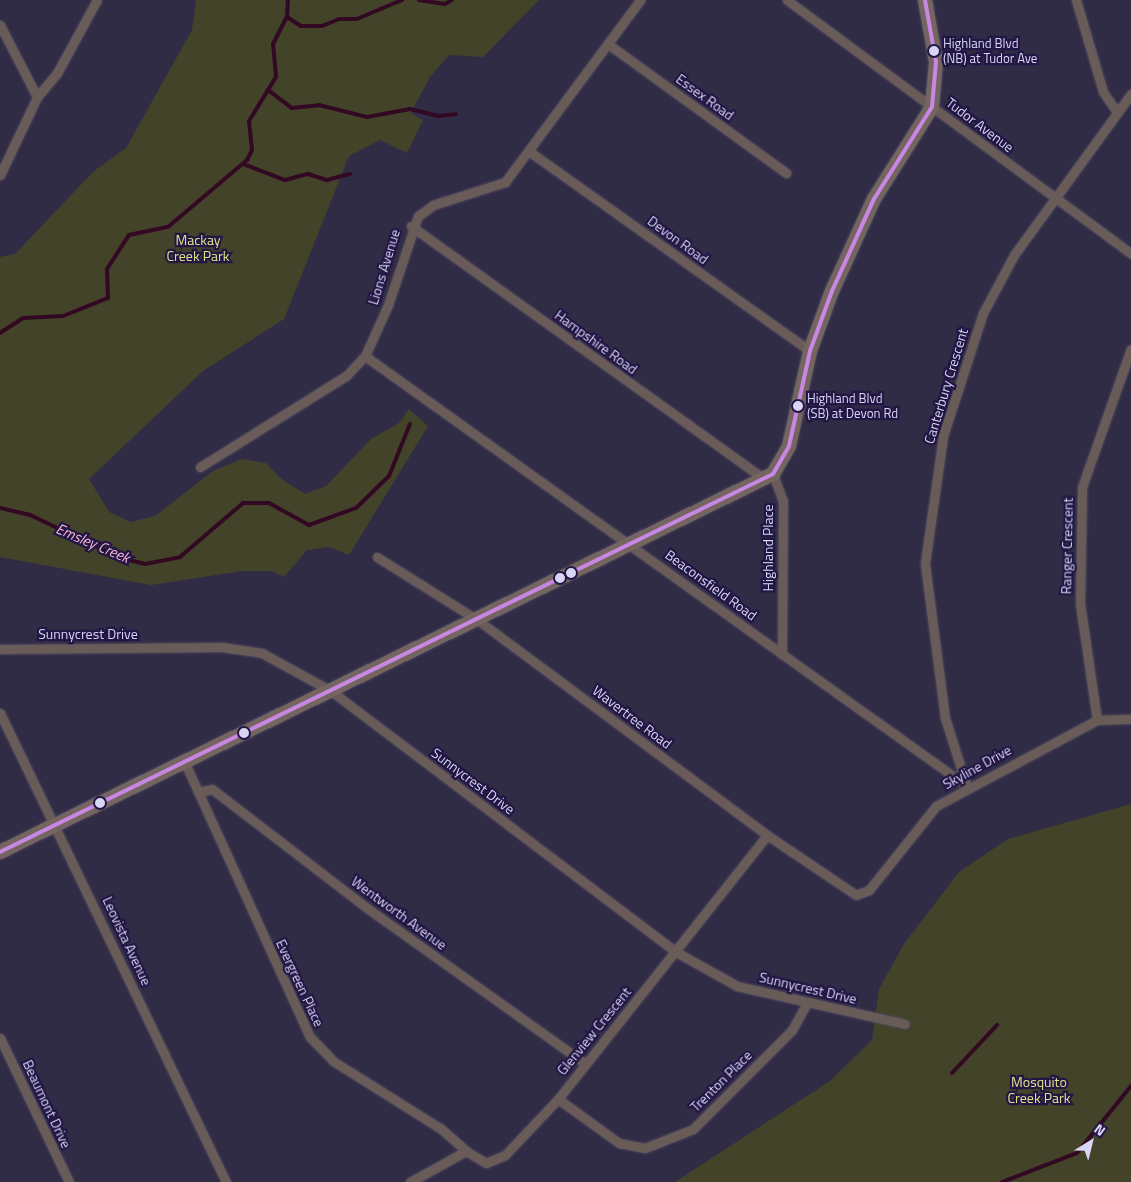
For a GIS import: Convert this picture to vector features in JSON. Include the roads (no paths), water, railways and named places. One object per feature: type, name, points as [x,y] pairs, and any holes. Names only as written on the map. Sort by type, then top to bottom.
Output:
[{"type":"street","points":[[0,175],[37,97],[57,73],[97,0]]},
{"type":"street","name":"Lions Avenue","points":[[200,467],[347,375],[364,356],[388,305],[411,226],[433,205],[505,182],[530,152],[640,0]]},
{"type":"street","name":"Tudor Avenue","points":[[788,0],[1131,254]]},
{"type":"street","points":[[0,852],[479,621],[769,476],[789,446],[810,352],[874,200],[932,107],[936,62],[925,0]]},
{"type":"street","points":[[1076,0],[1103,92],[1117,112]]},
{"type":"street","points":[[0,25],[37,97]]},
{"type":"street","name":"Essex Road","points":[[608,44],[786,173]]},
{"type":"street","name":"Canterbury Crescent","points":[[967,786],[945,718],[925,563],[931,509],[943,436],[984,313],[1014,255],[1131,94]]},
{"type":"street","name":"Devon Road","points":[[530,152],[810,352]]},
{"type":"street","name":"Hampshire Road","points":[[411,226],[738,461],[769,476]]},
{"type":"street","name":"Ranger Crescent","points":[[1097,720],[1080,604],[1082,488],[1131,350]]},
{"type":"street","name":"Beaconsfield Road","points":[[364,356],[967,786]]},
{"type":"street","name":"Highland Place","points":[[769,476],[783,501],[782,654]]},
{"type":"street","name":"Wavertree Road","points":[[377,557],[479,621],[767,835],[856,896],[869,890]]},
{"type":"street","name":"Sunnycrest Drive","points":[[0,649],[222,647],[262,653],[331,691],[676,952],[737,986],[905,1024]]},
{"type":"street","name":"Leovista Avenue","points":[[0,713],[57,824],[226,1182]]},
{"type":"street","name":"Skyline Drive","points":[[869,890],[936,806],[967,786],[1097,720],[1131,719]]},
{"type":"street","name":"Evergreen Place","points":[[185,764],[310,1037],[333,1060],[440,1128],[466,1151]]},
{"type":"street","name":"Wentworth Avenue","points":[[198,792],[212,789],[366,908],[584,1063]]},
{"type":"street","name":"Glenview Crescent","points":[[466,1151],[486,1163],[505,1154],[558,1099],[584,1063],[676,952],[767,835]]},
{"type":"street","name":"Trenton Place","points":[[558,1099],[618,1143],[645,1148],[693,1129],[792,1030],[807,1003]]},
{"type":"street","name":"Beaumont Drive","points":[[0,1038],[69,1182]]},
{"type":"street","points":[[410,1182],[466,1151]]},
{"type":"waterway","points":[[0,333],[23,318],[63,316],[108,298],[107,269],[129,235],[168,227],[247,160],[252,150],[249,121],[276,77],[273,44],[287,17],[288,0]]},
{"type":"waterway","points":[[287,17],[301,26],[322,26],[339,19],[357,19],[402,0]]},
{"type":"waterway","points":[[419,0],[445,4],[452,0]]},
{"type":"waterway","points":[[268,90],[292,108],[319,105],[367,117],[410,109],[438,116],[456,114]]},
{"type":"waterway","points":[[243,164],[285,180],[308,174],[327,180],[350,174]]},
{"type":"waterway","name":"Emsley Creek","points":[[0,508],[30,515],[121,558],[145,564],[180,557],[243,503],[269,503],[309,525],[356,508],[389,476],[410,424]]},
{"type":"waterway","points":[[952,1073],[997,1025]]},
{"type":"waterway","points":[[1002,1182],[1077,1153],[1131,1086]]},
{"type":"place","name":"Highland Blvd (NB) at Tudor Ave","points":[[934,51]]},
{"type":"place","name":"Highland Blvd (SB) at Devon Rd","points":[[798,406]]},
{"type":"park label","name":"Mackay Creek Park","points":[[198,248]]},
{"type":"park label","name":"Mosquito Creek Park","points":[[1039,1090]]}]
